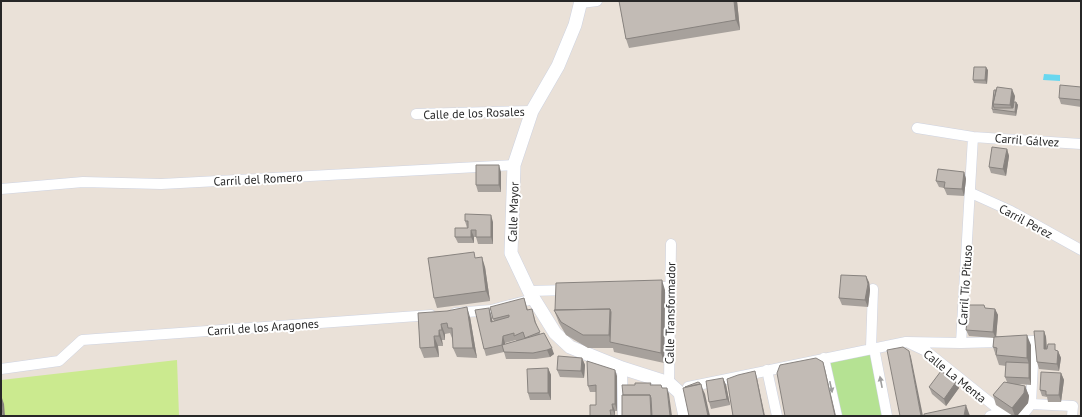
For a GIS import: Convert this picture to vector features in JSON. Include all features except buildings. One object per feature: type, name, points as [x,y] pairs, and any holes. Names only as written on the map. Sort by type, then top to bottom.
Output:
[{"type":"street","points":[[581,2],[597,1]]},
{"type":"street","name":"Calle Mayor","points":[[581,2],[575,25],[558,66],[532,111],[514,165],[512,253],[531,295],[555,333],[570,347],[622,368],[669,383],[680,393]]},
{"type":"street","name":"Calle de los Rosales","points":[[416,114],[532,111]]},
{"type":"street","name":"Carril Gálvez","points":[[917,128],[973,137],[1081,144]]},
{"type":"street","name":"Carril Tío Pituso","points":[[680,393],[690,386],[872,348],[906,342],[961,343],[971,193],[973,137]]},
{"type":"street","name":"Carril del Romero","points":[[1,189],[83,182],[161,184],[514,165]]},
{"type":"street","name":"Carril Perez","points":[[971,193],[1011,211],[1081,250]]},
{"type":"street","name":"Calle Transformador","points":[[669,383],[671,244]]},
{"type":"street","points":[[639,288],[671,287]]},
{"type":"street","points":[[873,289],[872,348],[887,416]]},
{"type":"street","name":"Carril de los Aragones","points":[[1,369],[59,361],[82,340],[491,310],[531,295],[576,290]]},
{"type":"street","points":[[961,343],[1034,341],[1031,404],[1022,416]]},
{"type":"street","name":"Calle La Menta","points":[[906,342],[926,351],[1006,414]]},
{"type":"street","points":[[824,358],[837,416]]},
{"type":"street","points":[[622,368],[623,416]]},
{"type":"street","points":[[767,370],[776,416]]},
{"type":"street","points":[[680,393],[684,416]]},
{"type":"street","points":[[1031,404],[1073,406],[1072,416]]},
{"type":"street","points":[[990,416],[996,413],[1006,414]]},
{"type":"green space","points":[[874,349],[887,416],[837,416],[825,358]]},
{"type":"green space","points":[[177,360],[179,416],[1,416],[1,380]]},
{"type":"water","points":[[1044,74],[1060,75],[1060,81],[1043,80]]}]
